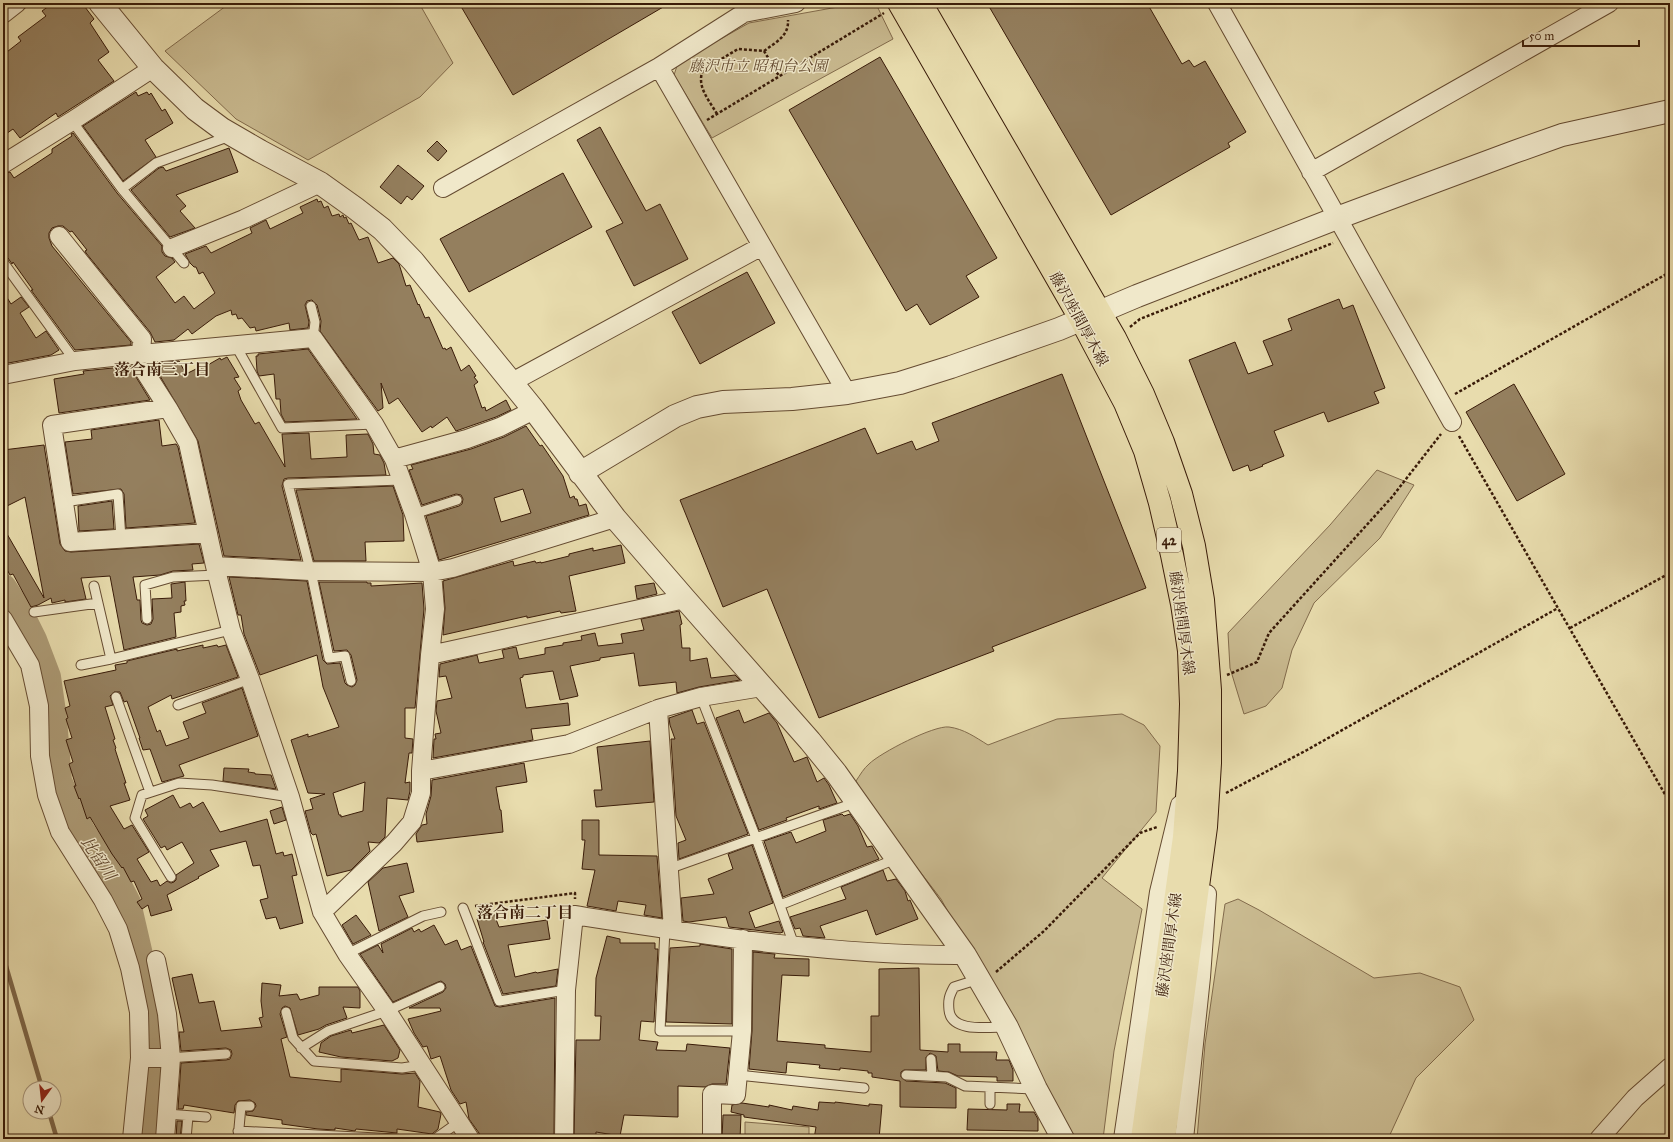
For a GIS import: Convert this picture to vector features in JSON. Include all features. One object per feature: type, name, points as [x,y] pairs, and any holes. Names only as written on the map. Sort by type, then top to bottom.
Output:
[{"type":"main road","name":"藤沢座間厚木線","points":[[921,3],[1090,316],[1145,451],[1160,503],[1182,604],[1189,651],[1191,704],[1190,771],[1184,838],[1142,1139]]},
{"type":"main road","name":"藤沢座間厚木線","points":[[894,7],[1090,316],[1115,338],[1143,394],[1160,435],[1181,494],[1194,546],[1203,600],[1210,690],[1208,803],[1164,1139]]},
{"type":"street","points":[[3,14],[17,3]]},
{"type":"street","points":[[100,3],[153,68],[195,109],[260,152],[320,183],[382,229],[413,261],[512,382],[615,518],[810,740],[836,772],[965,955],[986,977],[1007,1027],[1036,1089],[1063,1139]]},
{"type":"street","points":[[1217,3],[1441,402],[1447,426]]},
{"type":"street","points":[[1311,172],[1609,3]]},
{"type":"street","points":[[443,188],[659,67],[744,13],[792,4]]},
{"type":"street","points":[[659,67],[847,393]]},
{"type":"street","points":[[3,164],[153,68]]},
{"type":"street","points":[[580,473],[675,416],[697,407],[723,402],[792,399],[847,393],[900,383],[944,370],[1014,346],[1337,218],[1562,135],[1670,111]]},
{"type":"street","points":[[172,248],[244,219],[320,183]]},
{"type":"street","points":[[59,236],[142,339],[141,354],[145,372],[188,443],[231,630],[250,679],[290,797],[322,912],[347,954],[388,1011],[470,1139]]},
{"type":"street","points":[[512,382],[762,246]]},
{"type":"street","points":[[3,375],[76,361],[313,338],[374,424],[394,459],[414,514],[432,572],[435,609],[421,771],[421,793],[412,822],[394,843],[322,912]]},
{"type":"street","points":[[168,408],[52,426],[70,542],[208,533]]},
{"type":"street","points":[[394,459],[468,439],[500,427],[534,410]]},
{"type":"street","points":[[216,570],[432,572],[453,568],[615,518]]},
{"type":"street","points":[[430,654],[685,599]]},
{"type":"street","points":[[3,619],[30,665],[39,706],[40,756],[47,796],[60,832],[99,894],[118,929],[130,968],[139,1012],[142,1058],[132,1139]]},
{"type":"street","points":[[421,771],[568,744],[658,709],[701,697],[762,687]]},
{"type":"street","points":[[658,709],[668,869],[669,930]]},
{"type":"street","points":[[1123,1139],[1159,892],[1175,822],[1190,771]]},
{"type":"street","points":[[1184,1139],[1200,977],[1207,887],[1206,827]]},
{"type":"street","points":[[564,1139],[566,990],[574,915],[669,930],[794,945],[919,955],[965,955]]},
{"type":"street","points":[[712,1139],[712,1094],[736,1095],[742,1031],[743,938]]},
{"type":"street","points":[[156,960],[167,1014],[169,1058],[165,1139]]},
{"type":"street","points":[[142,1058],[169,1058]]},
{"type":"street","points":[[1599,1139],[1635,1098],[1670,1067]]},
{"type":"lane","points":[[72,121],[122,189],[184,263]]},
{"type":"lane","points":[[122,189],[156,163],[233,135]]},
{"type":"lane","points":[[3,262],[76,361]]},
{"type":"lane","points":[[311,306],[315,322],[313,338]]},
{"type":"lane","points":[[236,346],[282,428],[374,424]]},
{"type":"lane","points":[[351,681],[345,656],[329,658],[310,571],[288,484],[401,480]]},
{"type":"lane","points":[[64,502],[118,494],[121,539]]},
{"type":"lane","points":[[414,514],[457,500]]},
{"type":"lane","points":[[147,619],[145,585],[173,577],[216,570]]},
{"type":"lane","points":[[94,586],[111,658]]},
{"type":"lane","points":[[34,612],[98,603]]},
{"type":"lane","points":[[81,665],[231,630]]},
{"type":"lane","points":[[178,705],[250,679]]},
{"type":"lane","points":[[116,697],[150,792]]},
{"type":"lane","points":[[701,697],[756,838],[794,945]]},
{"type":"lane","points":[[171,877],[135,818],[142,795],[179,784],[212,785],[290,797]]},
{"type":"lane","points":[[668,869],[857,802]]},
{"type":"lane","points":[[780,905],[897,859]]},
{"type":"lane","points":[[463,908],[499,1001],[566,990]]},
{"type":"lane","points":[[347,954],[423,916],[441,912]]},
{"type":"lane","points":[[669,930],[660,1031],[742,1031]]},
{"type":"lane","points":[[986,977],[954,987],[948,999],[949,1015],[956,1023],[971,1028],[1007,1027]]},
{"type":"lane","points":[[301,1048],[328,1031],[388,1011],[440,987]]},
{"type":"lane","points":[[286,1012],[293,1038],[314,1061],[402,1068],[422,1064]]},
{"type":"lane","points":[[169,1058],[226,1054]]},
{"type":"lane","points":[[931,1059],[932,1076]]},
{"type":"lane","points":[[738,1075],[864,1088]]},
{"type":"lane","points":[[906,1076],[946,1077],[965,1086],[1036,1089]]},
{"type":"lane","points":[[990,1088],[990,1104]]},
{"type":"lane","points":[[250,1106],[241,1106],[238,1135],[396,1139]]},
{"type":"lane","points":[[166,1114],[206,1117]]},
{"type":"lane","points":[[186,1139],[188,1116]]},
{"type":"lane","points":[[435,1139],[459,1122]]},
{"type":"path","points":[[717,114],[703,90],[701,82],[703,70],[738,49],[764,51],[783,37],[788,27],[792,4]]},
{"type":"path","points":[[693,128],[894,7]]},
{"type":"path","points":[[764,51],[779,76]]},
{"type":"path","points":[[1130,327],[1140,319],[1327,244],[1337,242]]},
{"type":"path","points":[[1441,402],[1670,272]]},
{"type":"path","points":[[1223,676],[1229,675],[1257,662],[1269,633],[1392,497],[1447,426],[1570,628],[1670,803]]},
{"type":"path","points":[[1570,628],[1670,573]]},
{"type":"path","points":[[1208,803],[1307,750],[1558,608]]},
{"type":"path","points":[[986,977],[1044,931],[1140,833],[1175,822]]},
{"type":"path","points":[[463,908],[575,893],[574,915]]},
{"type":"green space","points":[[230,3],[419,3],[453,63],[420,97],[308,160],[236,119],[165,51]]},
{"type":"green space","name":"藤沢市立 昭和台公園","points":[[860,3],[871,3],[877,6],[893,39],[712,138],[674,75],[678,63],[749,23]]},
{"type":"green space","points":[[1377,470],[1414,485],[1380,538],[1314,603],[1292,650],[1282,688],[1266,706],[1244,714],[1230,668],[1228,633],[1330,525]]},
{"type":"green space","points":[[1122,714],[1144,725],[1160,746],[1156,812],[1102,878],[1142,909],[1114,1051],[1103,1139],[1073,1139],[941,899],[868,804],[856,781],[867,766],[875,759],[884,753],[932,730],[949,727],[969,734],[988,745],[1057,719]]},
{"type":"green space","points":[[1238,899],[1374,978],[1420,973],[1460,987],[1474,1020],[1416,1078],[1388,1139],[1197,1139],[1205,1044],[1225,904]]},
{"type":"green space","points":[[745,1122],[809,1127],[809,1139],[745,1139]]},
{"type":"building","points":[[53,3],[82,3],[94,19],[90,23],[109,52],[98,60],[114,81],[58,117],[56,113],[20,138],[13,129],[3,136],[3,55],[21,41],[18,37],[46,16],[42,11]]},
{"type":"building","points":[[459,3],[670,3],[513,95]]},
{"type":"building","points":[[987,3],[1147,3],[1182,64],[1189,60],[1194,67],[1205,61],[1246,132],[1228,143],[1230,147],[1111,215]]},
{"type":"building","points":[[880,57],[997,258],[966,276],[979,297],[930,325],[917,304],[906,311],[789,110]]},
{"type":"building","points":[[136,92],[138,96],[147,92],[149,95],[151,93],[162,111],[165,109],[173,123],[145,140],[156,157],[123,181],[83,126]]},
{"type":"building","points":[[600,127],[646,211],[660,204],[688,259],[634,286],[606,231],[623,223],[577,140]]},
{"type":"building","points":[[73,133],[117,193],[162,246],[162,252],[165,256],[172,258],[175,262],[156,277],[175,303],[184,296],[194,309],[215,293],[203,272],[199,274],[196,267],[190,263],[185,254],[206,246],[211,253],[252,233],[250,228],[266,220],[270,229],[303,213],[300,207],[317,199],[318,202],[321,201],[324,208],[328,206],[332,216],[339,214],[340,217],[343,215],[344,218],[346,217],[349,224],[351,223],[359,240],[368,237],[378,263],[393,258],[399,264],[406,286],[410,285],[425,318],[429,317],[443,349],[445,348],[446,350],[451,347],[461,371],[469,365],[476,376],[474,377],[478,382],[474,385],[482,408],[485,407],[486,411],[506,400],[511,410],[456,431],[447,417],[432,428],[431,426],[422,432],[398,398],[389,404],[381,383],[383,408],[378,411],[320,331],[321,321],[317,305],[312,300],[307,301],[305,305],[309,322],[308,328],[290,330],[289,323],[256,331],[255,327],[250,328],[242,318],[238,319],[236,314],[232,315],[231,310],[216,316],[192,334],[188,329],[174,340],[155,342],[150,332],[86,253],[85,251],[87,250],[72,231],[70,232],[63,226],[58,226],[52,228],[49,233],[52,246],[131,342],[131,345],[75,350],[31,290],[33,290],[13,262],[12,264],[8,258],[3,256],[3,174],[10,172],[14,178],[52,153],[52,149],[72,136],[71,134]]},
{"type":"building","points":[[437,141],[447,151],[438,161],[427,151]]},
{"type":"building","points":[[229,148],[238,172],[176,195],[186,206],[180,211],[195,228],[170,237],[131,190],[159,168],[163,167],[166,171]]},
{"type":"building","points":[[398,165],[424,186],[412,200],[407,196],[401,204],[380,187]]},
{"type":"building","points":[[563,173],[592,227],[469,292],[440,239]]},
{"type":"building","points":[[747,272],[775,323],[700,364],[672,312]]},
{"type":"building","points":[[3,291],[11,304],[21,297],[29,307],[20,313],[36,338],[46,331],[59,350],[51,355],[3,364],[3,353],[5,351],[3,348]]},
{"type":"building","points":[[1339,299],[1343,309],[1353,305],[1385,388],[1374,392],[1379,403],[1328,422],[1324,412],[1274,431],[1284,456],[1250,471],[1248,465],[1233,471],[1189,360],[1235,342],[1248,374],[1273,365],[1263,341],[1292,330],[1288,319]]},
{"type":"building","points":[[308,349],[357,419],[285,422],[281,414],[280,399],[276,399],[274,374],[259,376],[257,371],[256,356],[258,356],[258,354]]},
{"type":"building","points":[[227,357],[239,377],[234,378],[241,389],[238,391],[241,400],[255,424],[259,422],[285,467],[282,434],[309,433],[311,459],[347,457],[346,435],[368,434],[373,444],[374,454],[380,455],[384,463],[386,475],[284,479],[282,486],[301,560],[224,556],[198,441],[154,363],[179,361],[186,374],[198,368],[199,370],[220,358],[221,360]]},
{"type":"building","points":[[133,366],[136,377],[150,400],[59,413],[54,379],[84,374],[83,371]]},
{"type":"building","points":[[1062,374],[1146,588],[992,647],[994,651],[819,718],[767,589],[723,607],[680,500],[865,428],[877,454],[912,441],[916,450],[939,441],[932,423]]},
{"type":"building","points":[[1514,384],[1565,474],[1517,501],[1466,412]]},
{"type":"building","points":[[159,420],[162,446],[176,444],[178,447],[195,523],[126,528],[124,494],[121,489],[73,494],[65,442],[92,439],[91,430]]},
{"type":"building","points":[[526,426],[540,446],[542,445],[563,476],[570,498],[574,496],[575,499],[577,499],[579,506],[586,504],[589,515],[439,560],[426,516],[459,506],[462,504],[463,499],[461,495],[456,494],[422,505],[409,470],[413,469],[411,465],[471,449],[504,437]],"holes":[[[523,489],[531,513],[501,522],[494,498]]]},
{"type":"building","points":[[44,445],[60,544],[65,551],[71,552],[199,544],[204,563],[192,564],[193,570],[173,571],[160,575],[133,577],[137,600],[140,600],[141,620],[142,623],[147,625],[151,624],[153,619],[152,599],[172,598],[171,584],[185,582],[185,605],[181,606],[181,612],[174,613],[176,637],[124,650],[110,576],[81,578],[86,599],[65,602],[65,600],[52,603],[51,598],[31,607],[13,574],[10,575],[3,562],[3,527],[44,598],[25,497],[3,508],[3,450]]},
{"type":"building","points":[[393,486],[403,515],[404,541],[365,542],[366,561],[314,561],[296,490]]},
{"type":"building","points":[[112,501],[114,529],[79,531],[78,506]]},
{"type":"building","points":[[621,545],[625,563],[569,576],[576,611],[561,613],[560,611],[527,618],[527,616],[443,635],[445,608],[443,581],[513,561],[514,566],[535,561],[536,563],[541,563],[593,548],[593,551]]},
{"type":"building","points":[[229,577],[307,581],[323,660],[327,664],[340,663],[345,683],[352,687],[355,685],[357,680],[351,655],[347,650],[334,651],[319,582],[367,582],[371,583],[371,586],[422,583],[424,609],[415,708],[405,708],[405,738],[413,739],[412,753],[409,753],[405,783],[410,782],[408,800],[387,798],[385,837],[379,843],[368,842],[370,851],[351,870],[327,876],[316,834],[313,835],[311,833],[305,811],[313,809],[310,799],[325,794],[308,793],[291,740],[308,734],[308,737],[339,727],[323,687],[317,655],[260,675],[244,634],[241,615],[238,615]],"holes":[[[365,782],[363,811],[341,817],[341,815],[339,815],[333,793]]]},
{"type":"building","points":[[654,583],[657,594],[637,599],[635,586]]},
{"type":"building","points":[[679,611],[682,624],[680,625],[682,648],[690,648],[690,661],[707,658],[711,678],[735,675],[740,680],[699,687],[677,693],[676,682],[639,686],[634,653],[600,658],[600,660],[570,666],[578,696],[560,700],[553,671],[523,675],[523,677],[520,678],[526,708],[568,703],[570,725],[531,729],[533,740],[433,758],[434,739],[436,739],[435,734],[441,733],[436,711],[437,701],[452,698],[446,676],[439,677],[440,664],[477,655],[479,663],[504,658],[502,650],[516,647],[519,659],[545,654],[545,648],[582,640],[581,636],[595,633],[598,646],[623,643],[621,634],[644,630],[641,619]]},
{"type":"building","points":[[203,645],[203,648],[226,645],[238,677],[172,699],[171,695],[148,707],[157,732],[160,730],[166,746],[189,738],[183,722],[206,713],[202,703],[242,688],[258,736],[179,765],[184,776],[162,782],[150,749],[143,750],[127,701],[124,702],[120,692],[114,692],[110,696],[113,705],[105,707],[115,739],[113,740],[115,749],[126,783],[124,783],[130,800],[110,806],[124,829],[132,825],[149,852],[137,859],[151,882],[157,880],[160,886],[167,881],[171,883],[174,882],[176,880],[176,875],[194,863],[182,842],[167,850],[165,846],[161,848],[143,819],[148,816],[145,810],[173,795],[180,808],[190,803],[193,808],[203,802],[220,832],[267,819],[276,854],[283,852],[284,856],[292,854],[297,875],[292,876],[303,923],[280,929],[276,917],[266,919],[260,900],[268,898],[260,865],[253,866],[246,841],[210,850],[219,866],[167,895],[172,910],[151,916],[148,905],[142,909],[137,902],[142,899],[134,881],[131,882],[123,867],[122,868],[112,854],[90,817],[87,819],[74,786],[76,786],[69,764],[73,762],[66,740],[72,738],[66,719],[68,718],[65,708],[70,706],[64,681],[116,670],[115,665],[127,663],[127,661],[177,649],[177,651]]},
{"type":"building","points":[[692,710],[697,724],[704,722],[748,834],[679,859],[678,843],[686,840],[676,816],[671,739],[675,739],[669,718]]},
{"type":"building","points":[[739,710],[744,723],[769,713],[777,723],[794,762],[807,757],[817,782],[824,778],[829,785],[837,803],[819,809],[819,806],[759,830],[716,718]]},
{"type":"building","points":[[650,741],[654,802],[596,807],[594,790],[602,790],[597,747]]},
{"type":"building","points":[[524,763],[527,782],[496,787],[501,810],[503,832],[417,842],[416,834],[422,825],[427,824],[426,814],[431,796],[432,780]]},
{"type":"building","points":[[224,768],[249,769],[248,772],[255,774],[271,775],[276,789],[223,781]]},
{"type":"building","points":[[282,807],[286,820],[274,824],[270,811]]},
{"type":"building","points":[[842,814],[844,816],[850,814],[858,826],[867,847],[872,846],[879,859],[783,897],[764,841],[791,832],[796,843],[826,831],[823,820]]},
{"type":"building","points":[[582,820],[599,820],[599,855],[657,856],[662,918],[644,915],[646,905],[618,901],[616,911],[587,906],[595,870],[582,869],[585,840],[582,840]]},
{"type":"building","points":[[752,845],[773,903],[749,912],[755,928],[779,921],[783,932],[780,933],[729,927],[726,917],[689,922],[683,921],[681,898],[714,894],[708,879],[733,869],[728,854]]},
{"type":"building","points":[[407,863],[414,892],[399,896],[408,917],[379,931],[368,882],[383,868]]},
{"type":"building","points":[[883,870],[887,881],[896,879],[905,891],[908,901],[910,900],[918,919],[876,935],[867,910],[820,926],[825,938],[803,936],[800,928],[795,929],[790,917],[846,899],[841,887]]},
{"type":"building","points":[[494,914],[499,927],[547,920],[550,939],[508,945],[515,977],[558,969],[556,986],[503,994],[483,942],[477,919]]},
{"type":"building","points":[[356,915],[371,935],[353,944],[342,925]]},
{"type":"building","points":[[434,925],[445,945],[457,940],[461,950],[471,946],[495,1006],[500,1007],[555,998],[554,1139],[480,1139],[479,1133],[469,1119],[466,1102],[460,1104],[451,1090],[440,1056],[431,1059],[427,1046],[423,1047],[414,1033],[408,1019],[441,1011],[440,1008],[409,1008],[443,992],[446,988],[445,984],[441,981],[438,982],[393,1002],[360,954],[378,945],[383,953],[381,944],[412,928],[414,932],[419,929],[421,932]]},
{"type":"building","points":[[607,936],[620,939],[620,943],[655,943],[655,949],[658,949],[654,1022],[641,1021],[639,1040],[658,1042],[656,1050],[686,1051],[687,1044],[730,1048],[726,1084],[712,1084],[705,1087],[678,1086],[678,1117],[624,1115],[620,1136],[596,1132],[596,1139],[574,1139],[576,1040],[600,1040],[601,1016],[595,1016],[596,978]]},
{"type":"building","points":[[700,944],[732,949],[732,1024],[666,1022],[670,948],[700,946]]},
{"type":"building","points":[[753,952],[775,954],[774,958],[809,959],[809,976],[782,975],[777,1041],[825,1045],[825,1048],[871,1052],[871,1016],[879,1016],[879,969],[919,968],[920,1050],[948,1052],[948,1044],[960,1044],[960,1052],[997,1052],[996,1060],[1009,1060],[1013,1070],[1013,1081],[997,1081],[997,1077],[958,1076],[949,1072],[938,1071],[936,1056],[930,1053],[926,1057],[926,1070],[904,1070],[901,1072],[901,1077],[906,1081],[945,1083],[956,1088],[956,1108],[900,1107],[900,1081],[872,1077],[872,1073],[868,1073],[868,1071],[840,1068],[840,1070],[819,1068],[820,1065],[787,1062],[786,1073],[749,1069],[752,1031]]},
{"type":"building","points":[[192,974],[199,1003],[214,1001],[221,1031],[262,1027],[259,1018],[263,1017],[261,1001],[262,983],[281,985],[279,996],[297,994],[300,1000],[319,995],[319,987],[358,987],[360,991],[360,1008],[343,1007],[347,1018],[319,1029],[298,1035],[290,1008],[285,1006],[282,1008],[280,1014],[287,1037],[281,1039],[290,1077],[341,1082],[341,1069],[402,1074],[415,1073],[420,1081],[418,1107],[440,1112],[441,1114],[438,1129],[432,1134],[397,1129],[397,1133],[356,1129],[355,1131],[335,1128],[335,1130],[318,1129],[282,1124],[282,1120],[246,1115],[246,1112],[253,1111],[256,1106],[255,1103],[250,1100],[238,1101],[235,1105],[234,1113],[184,1105],[183,1109],[178,1109],[181,1063],[226,1060],[230,1059],[232,1054],[231,1050],[226,1048],[181,1051],[179,1032],[184,1032],[172,978]]},
{"type":"building","points":[[384,1025],[400,1050],[398,1058],[392,1061],[341,1057],[319,1052],[321,1043],[331,1036],[351,1030],[352,1033]]},
{"type":"building","points":[[819,1102],[835,1102],[869,1106],[869,1104],[882,1105],[879,1139],[814,1139],[816,1127],[744,1117],[744,1115],[731,1112],[732,1105],[742,1103],[769,1107],[769,1105],[792,1110],[793,1106],[818,1110]]},
{"type":"building","points":[[1007,1104],[1020,1104],[1019,1112],[1034,1112],[1038,1119],[1038,1131],[967,1130],[968,1109],[1007,1110]]},
{"type":"building","points":[[723,1115],[741,1115],[740,1139],[722,1139]]},
{"type":"building","points":[[177,1121],[182,1121],[180,1139],[176,1139]]},
{"type":"waterway","name":"比留川","points":[[3,588],[20,614],[33,640],[47,677],[53,719],[58,781],[81,831],[116,882],[127,903],[151,1007],[153,1073],[146,1139]]},
{"type":"waterway","points":[[3,956],[40,1080]]},
{"type":"waterway","points":[[51,1120],[57,1139]]},
{"type":"district","name":"落合南三丁目","points":[[162,369]]},
{"type":"district","name":"落合南二丁目","points":[[525,912]]}]
